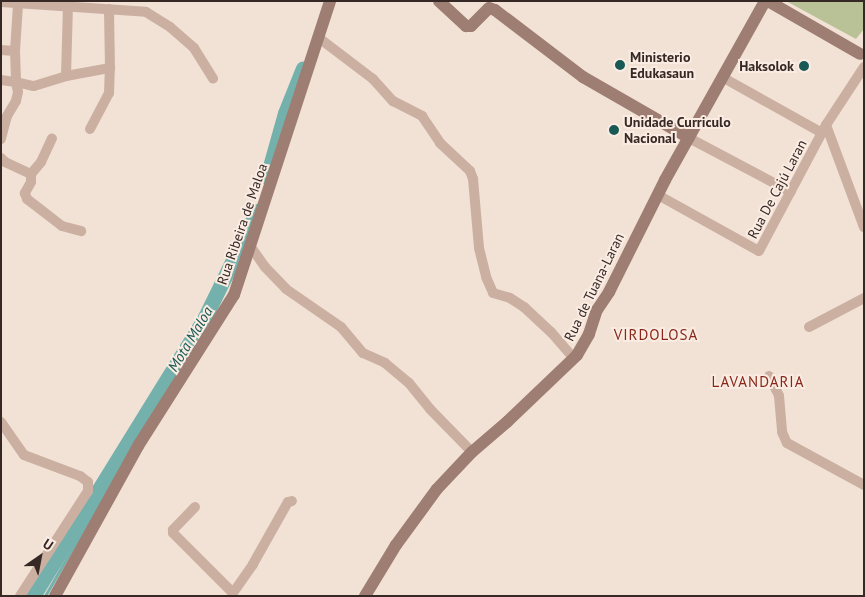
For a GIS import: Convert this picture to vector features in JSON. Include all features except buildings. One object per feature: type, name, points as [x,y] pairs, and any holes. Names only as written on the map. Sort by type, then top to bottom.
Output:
[{"type":"street","name":"Rua Ribeira de Maloa","points":[[55,596],[138,446],[234,295],[330,1]]},
{"type":"street","points":[[438,1],[466,26],[471,26],[489,8],[495,10],[583,77],[689,138],[790,192]]},
{"type":"street","name":"Rua de Tuana-Laran","points":[[365,596],[426,503],[472,452],[507,422],[574,358],[589,334],[597,310],[609,292],[658,194],[766,1],[862,54]]},
{"type":"street","points":[[1,2],[18,4],[90,4],[109,9],[136,5],[153,15],[190,44],[198,53],[214,79]]},
{"type":"street","points":[[1,139],[7,116],[16,101],[18,92],[15,51],[18,4]]},
{"type":"street","points":[[66,76],[68,5]]},
{"type":"street","points":[[90,129],[110,89],[109,9]]},
{"type":"street","points":[[319,38],[373,79],[393,101],[422,116],[440,143],[470,171],[473,179],[480,248],[486,277],[493,293],[510,298],[531,312],[574,358]]},
{"type":"street","points":[[1,50],[15,51]]},
{"type":"street","name":"Rua De Cajú Laran","points":[[658,194],[759,251],[824,129],[864,67]]},
{"type":"street","points":[[1,80],[34,86],[66,76],[110,68]]},
{"type":"street","points":[[722,77],[824,129],[864,227]]},
{"type":"street","points":[[52,138],[41,162],[31,174],[31,182],[25,193],[27,199],[62,226],[81,231]]},
{"type":"street","points":[[1,158],[5,162],[31,174]]},
{"type":"street","points":[[251,247],[265,268],[286,289],[306,305],[341,327],[363,353],[385,363],[409,383],[430,409],[472,452]]},
{"type":"street","points":[[809,327],[864,298]]},
{"type":"street","points":[[769,376],[779,396],[782,432],[787,443],[864,485]]},
{"type":"street","points":[[1,422],[24,455],[80,476],[88,482],[88,492],[20,596]]},
{"type":"street","points":[[195,507],[173,530],[173,533],[233,592],[253,564],[288,502],[292,501]]},
{"type":"green space","points":[[786,1],[864,1],[864,29],[856,39]]},
{"type":"waterway","name":"Mota Maloa","points":[[267,177],[285,113],[303,68]]},
{"type":"waterway","name":"Mota Maloa","points":[[33,596],[205,317],[257,211]]},
{"type":"waterway","name":"Mota Maloa","points":[[149,417],[238,265]]},
{"type":"waterway","points":[[45,596],[109,485]]},
{"type":"place","name":"Ministerio Edukasaun","points":[[620,65]]},
{"type":"place","name":"Haksolok","points":[[804,66]]},
{"type":"place","name":"Unidade Curriculo Nacional","points":[[614,130]]},
{"type":"district","name":"VIRDOLOSA","points":[[656,335]]},
{"type":"district","name":"LAVANDARIA","points":[[758,382]]}]
